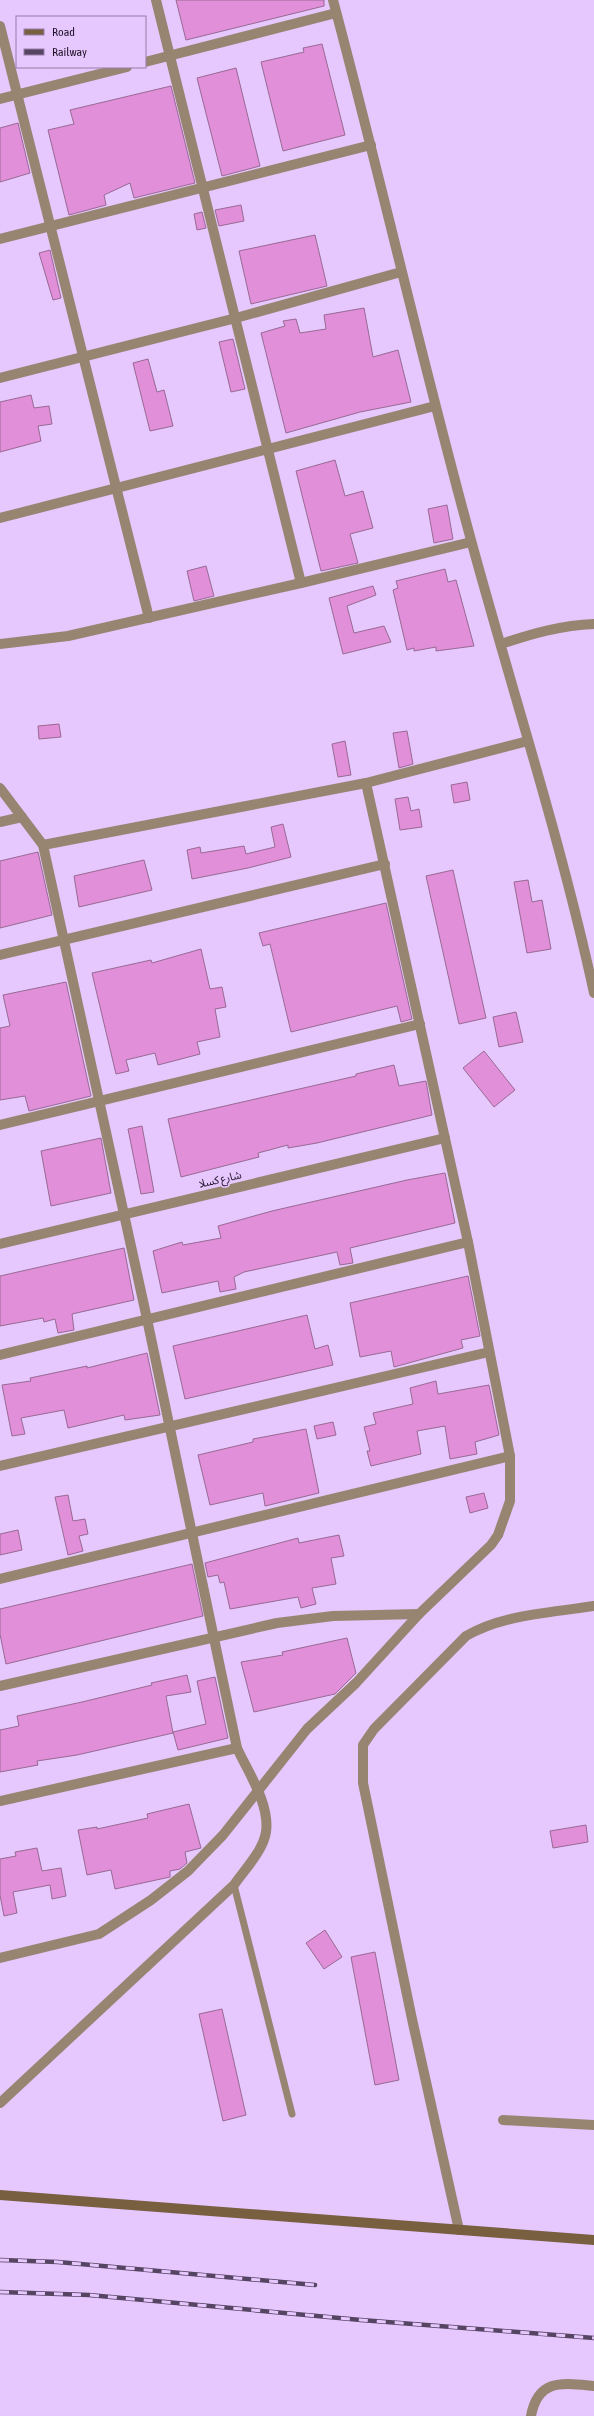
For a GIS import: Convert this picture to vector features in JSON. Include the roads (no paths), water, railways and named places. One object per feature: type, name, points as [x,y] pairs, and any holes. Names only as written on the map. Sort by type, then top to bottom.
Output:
[{"type":"main road","points":[[0,2195],[594,2240]]},
{"type":"street","points":[[156,0],[204,186],[266,448],[302,583]]},
{"type":"street","points":[[333,0],[371,145],[434,406],[528,741],[594,993]]},
{"type":"street","points":[[146,62],[336,13]]},
{"type":"street","points":[[0,26],[149,618]]},
{"type":"street","points":[[0,99],[123,68]]},
{"type":"street","points":[[0,239],[204,186],[371,145]]},
{"type":"street","points":[[0,378],[236,318],[402,272]]},
{"type":"street","points":[[0,518],[266,448],[434,406]]},
{"type":"street","points":[[0,644],[68,636],[302,583],[471,542]]},
{"type":"street","points":[[501,644],[528,635],[577,624],[594,624]]},
{"type":"street","points":[[43,845],[198,817],[366,783],[528,741]]},
{"type":"street","points":[[0,1958],[99,1934],[117,1924],[188,1871],[223,1835],[258,1793],[307,1729],[356,1683],[419,1614],[482,1554],[498,1535],[510,1501],[510,1456],[468,1242],[366,783]]},
{"type":"street","points":[[0,788],[43,845],[170,1426],[237,1748],[258,1793],[266,1820],[266,1833],[260,1848],[234,1885],[0,2103]]},
{"type":"street","points":[[0,822],[22,817]]},
{"type":"street","points":[[0,955],[385,864]]},
{"type":"street","points":[[0,1126],[420,1024]]},
{"type":"street","name":"شارع كسلا","points":[[0,1244],[445,1138]]},
{"type":"street","points":[[0,1355],[468,1242]]},
{"type":"street","points":[[0,1466],[489,1352]]},
{"type":"street","points":[[0,1579],[192,1534],[510,1456]]},
{"type":"street","points":[[459,2230],[412,2019],[363,1783],[363,1745],[374,1729],[466,1636],[483,1626],[499,1621],[594,1606]]},
{"type":"street","points":[[0,1686],[277,1623],[333,1616],[419,1614]]},
{"type":"street","points":[[0,1801],[237,1748]]},
{"type":"street","points":[[503,2120],[594,2125]]},
{"type":"street","points":[[531,2416],[540,2391],[552,2384],[594,2386]]},
{"type":"lane","points":[[234,1885],[292,2114]]},
{"type":"railway","points":[[0,2260],[58,2262],[315,2285]]},
{"type":"railway","points":[[0,2292],[89,2295],[361,2320],[594,2338]]}]
